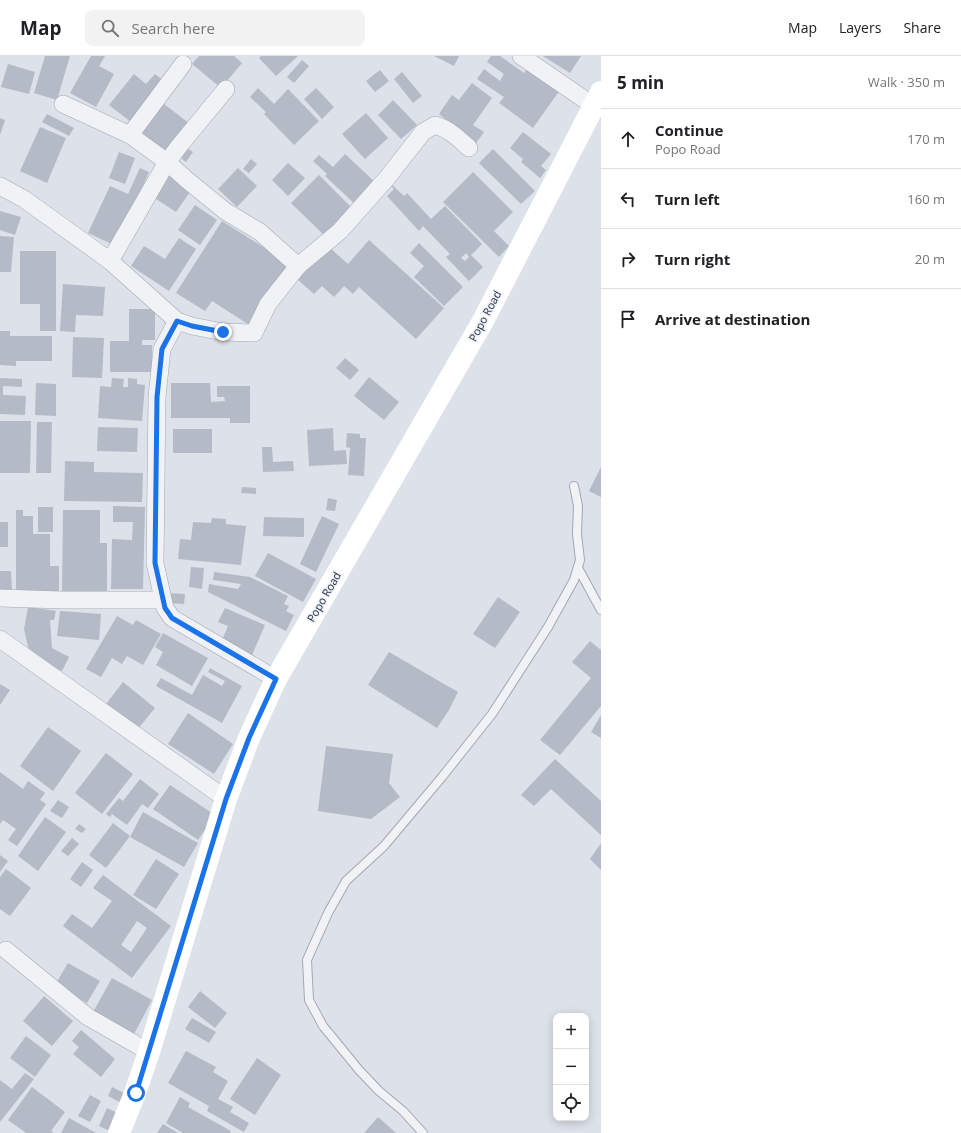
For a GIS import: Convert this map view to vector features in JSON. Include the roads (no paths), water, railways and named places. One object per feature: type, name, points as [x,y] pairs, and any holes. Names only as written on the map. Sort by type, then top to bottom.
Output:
[{"type":"main road","name":"Popo Road","points":[[119,1133],[136,1093],[226,799],[249,738],[276,679],[483,321],[598,99]]},
{"type":"street","points":[[522,56],[598,99]]},
{"type":"street","points":[[130,135],[183,64]]},
{"type":"street","points":[[110,261],[167,162],[226,89]]},
{"type":"street","points":[[63,104],[130,135],[167,162],[225,211],[260,232],[298,266]]},
{"type":"street","points":[[0,186],[24,199],[110,261],[177,321],[192,326],[223,332],[254,333],[268,304],[298,266],[340,231],[387,178],[423,132],[434,125],[441,127],[448,130],[469,148]]},
{"type":"street","points":[[177,321],[162,349],[157,397],[155,563],[162,600],[165,608],[172,618],[276,679]]},
{"type":"street","points":[[0,598],[61,600],[162,600]]},
{"type":"street","points":[[0,639],[226,799]]},
{"type":"street","points":[[6,950],[88,1017],[149,1052]]},
{"type":"lane","points":[[423,1133],[403,1111],[379,1091],[359,1070],[323,1026],[309,1000],[307,960],[328,913],[346,881],[384,846],[442,777],[492,714],[548,627],[574,580],[580,560],[577,534],[578,506],[574,486]]},
{"type":"lane","points":[[578,568],[601,610]]}]
